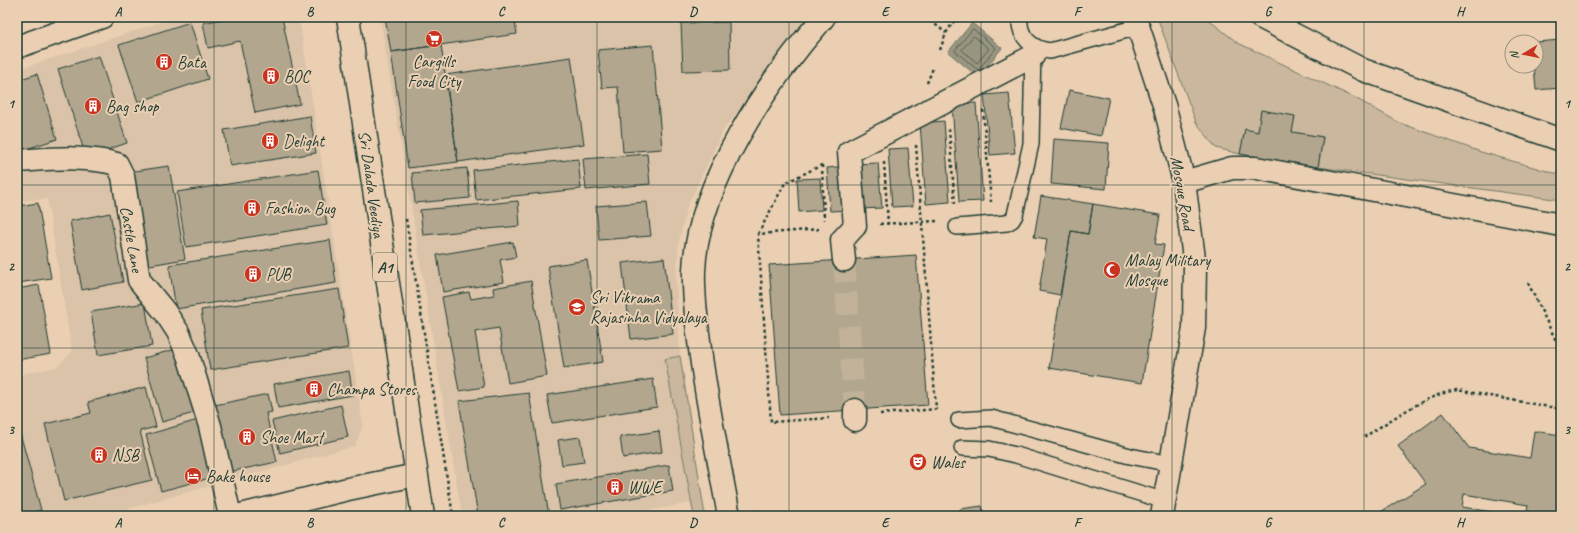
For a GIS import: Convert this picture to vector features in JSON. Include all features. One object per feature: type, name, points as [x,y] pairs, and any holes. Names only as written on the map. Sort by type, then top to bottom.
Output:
[{"type":"main road","points":[[17,47],[102,17]]},
{"type":"main road","name":"Sri Dalada Veediya","points":[[348,17],[423,516]]},
{"type":"main road","points":[[719,515],[698,332],[694,270],[700,228],[726,161],[761,98],[797,47],[824,17]]},
{"type":"main road","points":[[1260,17],[1282,23],[1363,70],[1561,140]]},
{"type":"main road","name":"Mosque Road","points":[[1136,22],[1165,108],[1184,182],[1194,266],[1194,328],[1164,508]]},
{"type":"main road","points":[[844,260],[842,240],[855,226],[849,152],[980,83],[1033,51]]},
{"type":"main road","name":"Castle Lane","points":[[17,161],[40,159],[105,160],[117,164],[123,176],[139,280],[165,312],[178,332],[188,355],[210,426],[230,516]]},
{"type":"main road","points":[[1184,182],[1232,168],[1256,168],[1561,225]]},
{"type":"main road","points":[[237,516],[348,489],[416,475]]},
{"type":"lane","points":[[957,227],[1007,223],[1012,220],[1014,215],[1031,144],[1033,51],[1022,32],[1020,18]]},
{"type":"lane","points":[[1033,51],[1050,51],[1136,22]]},
{"type":"lane","points":[[959,420],[991,418],[1130,456],[1171,464]]},
{"type":"lane","points":[[962,448],[989,449],[1016,455],[1164,508]]},
{"type":"path","points":[[926,17],[946,33]]},
{"type":"path","points":[[940,50],[946,33],[956,18],[1020,18]]},
{"type":"path","points":[[980,83],[992,223]]},
{"type":"path","points":[[946,100],[955,206]]},
{"type":"path","points":[[758,234],[825,228],[822,165],[785,183],[758,234],[771,422],[936,409],[913,118]]},
{"type":"path","points":[[882,135],[888,224]]},
{"type":"path","points":[[405,212],[454,516]]},
{"type":"path","points":[[855,226],[921,221]]},
{"type":"path","points":[[1528,283],[1561,351]]},
{"type":"path","points":[[1364,437],[1436,395],[1457,390],[1561,409]]},
{"type":"path","points":[[719,515],[759,511]]},
{"type":"shaded area","points":[[176,17],[299,17],[363,425],[355,446],[101,516],[17,516],[17,375],[57,367],[72,352],[47,199],[17,201],[17,70]]},
{"type":"shaded area","points":[[380,17],[808,17],[723,131],[687,207],[679,241],[676,278],[680,356],[665,359],[691,503],[617,516],[462,516]]},
{"type":"shaded area","points":[[1157,17],[1205,17],[1238,43],[1355,98],[1400,123],[1481,152],[1561,175],[1561,200],[1318,167],[1323,137],[1292,132],[1294,116],[1261,111],[1258,132],[1245,130],[1240,154],[1216,148],[1196,122]]},
{"type":"shaded area","points":[[680,356],[705,516],[694,516],[665,359]]},
{"type":"water","points":[[972,23],[1002,48],[978,77],[948,52]]},
{"type":"building","name":"BOC","points":[[232,17],[282,17],[300,104],[255,113],[240,41],[208,48],[203,23]]},
{"type":"building","name":"Cargills Food City","points":[[385,17],[514,17],[517,34],[391,52]]},
{"type":"building","name":"Bata","points":[[190,22],[208,79],[138,102],[119,45]]},
{"type":"building","points":[[729,22],[730,70],[683,71],[681,23]]},
{"type":"building","points":[[1561,40],[1561,88],[1536,90],[1535,74],[1544,74],[1544,41]]},
{"type":"building","points":[[441,45],[458,162],[408,168],[391,52]]},
{"type":"building","points":[[653,45],[662,149],[623,152],[618,87],[602,88],[598,50]]},
{"type":"building","name":"Bag shop","points":[[99,56],[127,143],[86,157],[58,69]]},
{"type":"building","points":[[571,57],[584,144],[458,162],[445,75]]},
{"type":"building","points":[[37,74],[57,139],[17,152],[17,80]]},
{"type":"building","points":[[1069,90],[1109,98],[1101,136],[1061,128]]},
{"type":"building","points":[[1009,93],[1015,153],[990,155],[984,95]]},
{"type":"building","points":[[976,103],[983,201],[959,202],[952,104]]},
{"type":"building","points":[[1261,110],[1295,116],[1292,132],[1323,137],[1318,167],[1240,154],[1245,129],[1258,132]]},
{"type":"building","name":"Delight","points":[[310,116],[316,153],[230,166],[224,130]]},
{"type":"building","points":[[944,121],[950,202],[926,204],[920,123]]},
{"type":"building","points":[[1054,139],[1109,143],[1106,189],[1051,184]]},
{"type":"building","points":[[908,148],[913,206],[892,207],[888,149]]},
{"type":"building","points":[[647,154],[650,184],[586,190],[583,159]]},
{"type":"building","points":[[578,159],[581,189],[476,200],[473,170]]},
{"type":"building","points":[[878,163],[882,208],[860,209],[856,164]]},
{"type":"building","points":[[169,166],[185,259],[144,266],[128,172]]},
{"type":"building","points":[[848,166],[851,210],[830,211],[827,168]]},
{"type":"building","points":[[467,168],[470,198],[415,203],[412,173]]},
{"type":"building","name":"Fashion Bug","points":[[318,170],[327,225],[186,247],[177,192]]},
{"type":"building","points":[[820,178],[822,210],[799,212],[797,179]]},
{"type":"building","points":[[1041,196],[1093,204],[1088,234],[1071,231],[1060,295],[1039,291],[1047,239],[1034,237]]},
{"type":"building","points":[[518,201],[520,226],[423,235],[420,210]]},
{"type":"building","points":[[647,202],[651,236],[599,240],[596,206]]},
{"type":"building","points":[[38,203],[51,278],[18,283],[17,206]]},
{"type":"building","name":"Malay Military Mosque","points":[[1093,204],[1160,215],[1155,244],[1164,245],[1142,383],[1049,368],[1071,231],[1088,234]]},
{"type":"building","points":[[110,213],[123,282],[82,290],[70,221]]},
{"type":"building","name":"PUB","points":[[330,240],[336,283],[176,309],[169,265]]},
{"type":"building","points":[[513,242],[516,257],[500,260],[504,282],[443,292],[437,255]]},
{"type":"building","points":[[916,255],[928,405],[780,415],[769,265]]},
{"type":"building","points":[[664,258],[673,334],[631,339],[622,263]]},
{"type":"building","points":[[587,260],[603,362],[564,368],[548,266]]},
{"type":"building","points":[[531,281],[547,376],[508,383],[499,328],[475,332],[484,387],[459,391],[442,297],[469,292],[471,299],[494,295],[493,288]]},
{"type":"building","points":[[39,285],[51,354],[17,360],[17,289]]},
{"type":"building","points":[[339,289],[348,348],[210,370],[201,310]]},
{"type":"building","points":[[145,303],[152,346],[98,355],[91,312]]},
{"type":"building","points":[[176,349],[194,413],[162,422],[144,358]]},
{"type":"building","name":"Champa Stores","points":[[349,371],[353,395],[278,408],[274,384]]},
{"type":"building","points":[[653,379],[657,407],[552,423],[547,395]]},
{"type":"building","name":"NSB","points":[[146,387],[156,427],[140,431],[152,480],[64,501],[45,424],[91,413],[88,402]]},
{"type":"building","points":[[529,393],[549,516],[478,516],[459,401]]},
{"type":"building","name":"Shoe Mart","points":[[268,394],[272,412],[266,413],[277,462],[229,472],[215,405]]},
{"type":"building","points":[[341,405],[348,437],[280,453],[272,421]]},
{"type":"building","points":[[1443,413],[1469,448],[1530,458],[1534,431],[1561,435],[1561,512],[1554,511],[1553,516],[1526,516],[1528,505],[1464,494],[1462,507],[1517,516],[1374,516],[1426,484],[1398,446]]},
{"type":"building","points":[[198,420],[214,477],[161,491],[146,435]]},
{"type":"building","points":[[17,422],[41,510],[21,516],[17,516]]},
{"type":"building","points":[[659,431],[662,452],[623,458],[620,437]]},
{"type":"building","points":[[580,437],[584,462],[562,465],[558,440]]},
{"type":"building","name":"WWE","points":[[669,465],[673,491],[560,510],[556,484]]},
{"type":"building","points":[[982,506],[984,516],[961,516],[960,509]]},
{"type":"tunnel","points":[[844,260],[855,410]]},
{"type":"place","name":"Cargills Food City","points":[[434,39]]},
{"type":"place","name":"Bata","points":[[164,62]]},
{"type":"place","name":"BOC","points":[[271,76]]},
{"type":"place","name":"Bag shop","points":[[93,106]]},
{"type":"place","name":"Delight","points":[[270,141]]},
{"type":"place","name":"Fashion Bug","points":[[252,208]]},
{"type":"place","name":"Malay Military Mosque","points":[[1112,270]]},
{"type":"place","name":"PUB","points":[[253,274]]},
{"type":"place","name":"Sri Vikrama Rajasinha Vidyalaya","points":[[577,307]]},
{"type":"place","name":"Champa Stores","points":[[314,389]]},
{"type":"place","name":"Shoe Mart","points":[[247,437]]},
{"type":"place","name":"NSB","points":[[99,455]]},
{"type":"place","name":"Wales","points":[[918,462]]},
{"type":"place","name":"Bake house","points":[[193,476]]},
{"type":"place","name":"WWE","points":[[615,487]]}]
